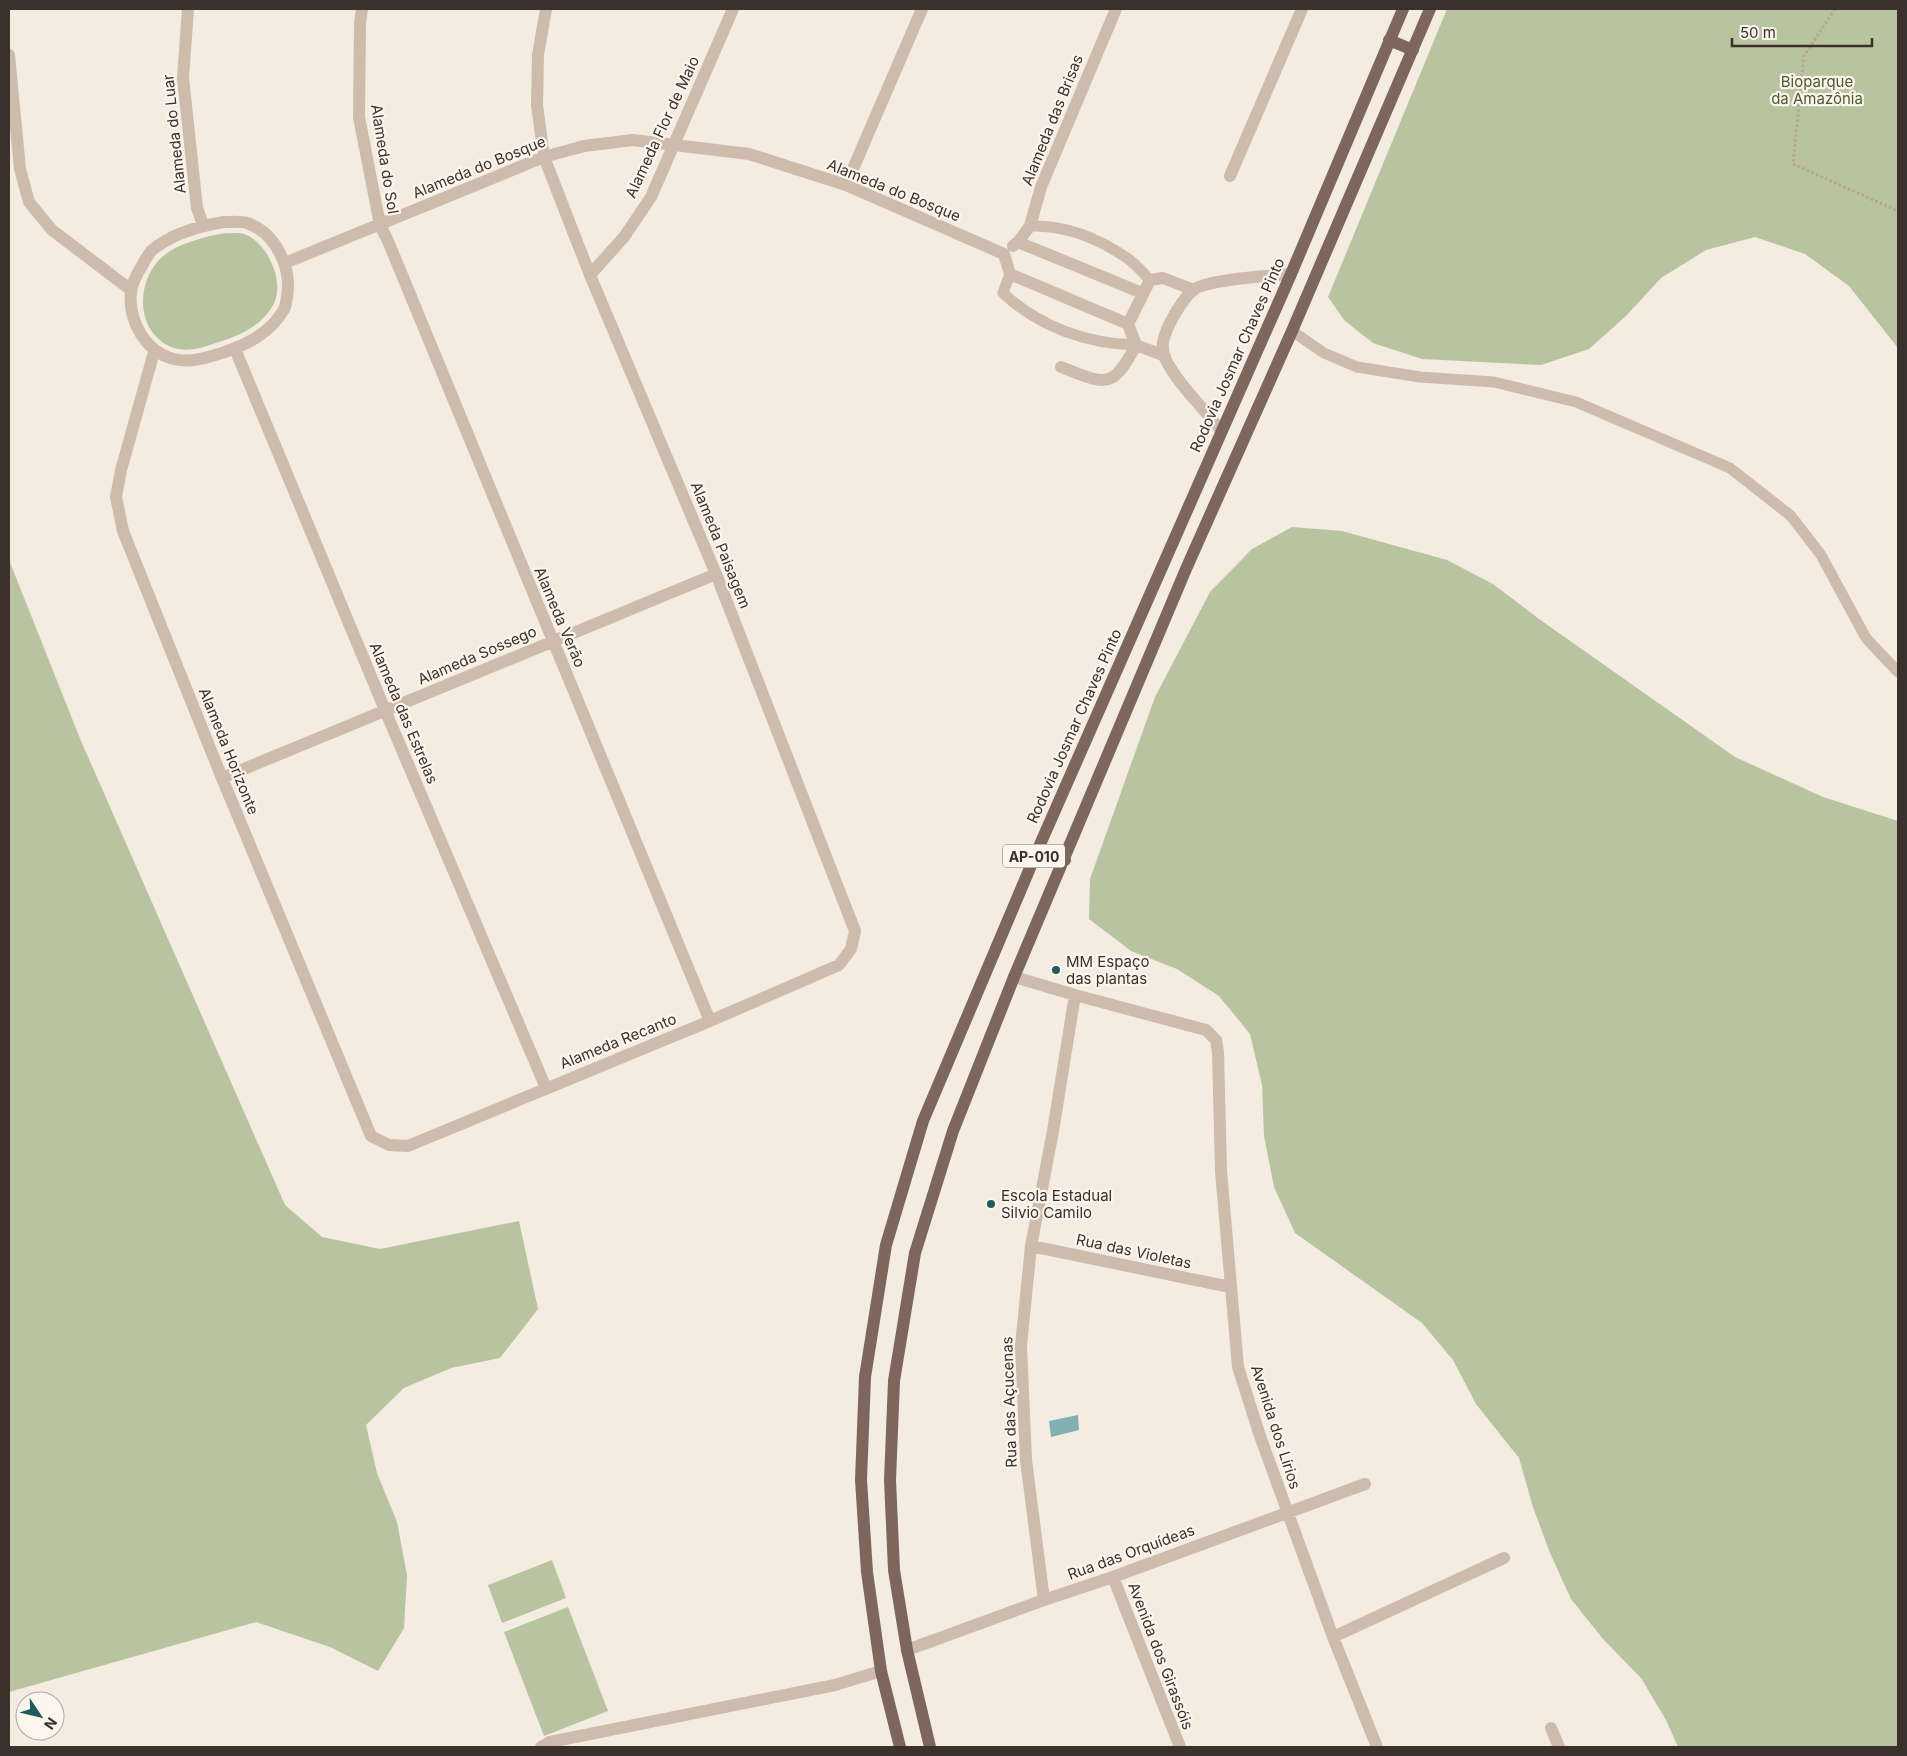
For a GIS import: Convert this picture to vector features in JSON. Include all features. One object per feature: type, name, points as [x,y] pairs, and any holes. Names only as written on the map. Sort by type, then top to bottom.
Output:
[{"type":"main road","name":"Rodovia Josmar Chaves Pinto","points":[[900,1747],[881,1671],[867,1572],[861,1480],[865,1377],[886,1245],[923,1121],[1038,848],[1290,274],[1403,9]]},
{"type":"main road","name":"AP-010","points":[[930,1747],[907,1650],[894,1570],[890,1480],[894,1381],[915,1253],[953,1131],[1014,977],[1186,569],[1292,331],[1430,9]]},
{"type":"main road","points":[[1390,40],[1413,50]]},
{"type":"main road","points":[[1038,848],[1064,860]]},
{"type":"street","name":"Alameda do Luar","points":[[188,9],[182,78],[197,208],[203,225]]},
{"type":"street","name":"Alameda do Sol","points":[[362,9],[360,23],[359,116],[380,225]]},
{"type":"street","name":"Alameda Paisagem","points":[[546,9],[538,55],[537,95],[544,157],[590,274],[716,574],[855,931],[851,949]]},
{"type":"street","name":"Alameda Flor de Maio","points":[[590,274],[624,237],[651,197],[733,9]]},
{"type":"street","points":[[846,185],[922,9]]},
{"type":"street","name":"Alameda das Brisas","points":[[1004,254],[1018,242],[1030,226],[1041,187],[1116,9]]},
{"type":"street","points":[[1230,176],[1302,9]]},
{"type":"street","points":[[9,55],[20,169],[29,202],[52,230],[131,290]]},
{"type":"street","name":"Alameda do Bosque","points":[[285,262],[544,157],[584,146],[633,140],[748,154],[846,185],[1004,254]]},
{"type":"street","points":[[224,222],[246,223],[269,236],[285,262],[289,286],[284,310],[271,327],[258,337],[235,349],[201,359],[186,361],[172,359],[154,352],[139,332],[131,308],[131,290],[136,274],[150,252],[169,240],[203,225],[224,222]]},
{"type":"street","name":"Alameda Verão","points":[[380,225],[710,1021]]},
{"type":"street","points":[[1018,242],[1142,293]]},
{"type":"street","points":[[1004,254],[1010,274],[1128,324]]},
{"type":"street","points":[[1221,430],[1174,372],[1165,356],[1162,345],[1168,327],[1178,309],[1194,290],[1216,282],[1290,274]]},
{"type":"street","points":[[1165,356],[1136,345],[1128,324],[1150,280],[1163,278],[1194,290]]},
{"type":"street","points":[[1060,367],[1095,380],[1106,381],[1116,377],[1136,345]]},
{"type":"street","name":"Alameda das Estrelas","points":[[235,349],[385,710],[546,1088]]},
{"type":"street","name":"Alameda Horizonte","points":[[154,352],[121,470],[116,497],[123,531],[222,778],[371,1136],[389,1145]]},
{"type":"street","name":"Alameda Sossego","points":[[222,778],[716,574]]},
{"type":"street","name":"Alameda Recanto","points":[[389,1145],[408,1146],[710,1021],[839,965],[851,949]]},
{"type":"street","points":[[1014,977],[1074,996]]},
{"type":"street","name":"Avenida dos Lírios","points":[[1074,996],[1206,1030],[1216,1040],[1218,1052],[1221,1171],[1238,1367],[1287,1512],[1333,1637],[1377,1747]]},
{"type":"street","name":"Rua das Açucenas","points":[[1044,1600],[1026,1460],[1021,1346],[1031,1246],[1053,1131],[1074,996]]},
{"type":"street","name":"Rua das Violetas","points":[[1031,1246],[1230,1287]]},
{"type":"street","name":"Rua das Orquídeas","points":[[907,1650],[1113,1577],[1365,1484]]},
{"type":"street","points":[[1333,1637],[1504,1558]]},
{"type":"street","name":"Avenida dos Girassóis","points":[[1113,1577],[1180,1747]]},
{"type":"street","points":[[540,1747],[550,1742],[835,1685],[881,1671]]},
{"type":"street","points":[[1551,1728],[1559,1747]]},
{"type":"lane","points":[[1030,226],[1050,226],[1097,240],[1128,259],[1150,280]]},
{"type":"lane","points":[[1010,274],[1003,293],[1014,304],[1042,321],[1099,342],[1136,345]]},
{"type":"lane","points":[[1292,331],[1324,353],[1357,367],[1420,377],[1494,382],[1576,402],[1730,468],[1791,516],[1821,555],[1866,638],[1898,672]]},
{"type":"path","points":[[1835,9],[1804,56],[1792,164],[1898,211]]},
{"type":"green space","name":"Bioparque da Amazônia","points":[[1447,9],[1898,9],[1898,348],[1849,286],[1805,254],[1755,237],[1706,250],[1661,278],[1626,316],[1589,349],[1541,365],[1422,359],[1373,343],[1345,321],[1328,297]]},
{"type":"green space","points":[[225,233],[244,234],[261,246],[267,255],[273,265],[276,276],[276,298],[272,307],[255,325],[232,337],[194,349],[183,350],[171,347],[151,331],[146,320],[143,308],[143,295],[151,271],[165,254],[181,245]]},
{"type":"green space","points":[[1292,527],[1342,531],[1447,560],[1493,584],[1539,619],[1735,757],[1823,797],[1898,821],[1898,1747],[1678,1747],[1666,1720],[1641,1678],[1603,1639],[1571,1599],[1550,1553],[1533,1507],[1519,1458],[1476,1404],[1453,1360],[1422,1323],[1295,1233],[1274,1187],[1264,1136],[1262,1085],[1250,1034],[1219,996],[1177,969],[1131,951],[1089,919],[1090,879],[1155,697],[1210,592],[1252,549]]},
{"type":"green space","points":[[9,560],[81,741],[285,1205],[322,1237],[380,1249],[519,1221],[538,1309],[500,1358],[451,1368],[404,1388],[366,1425],[377,1473],[397,1522],[407,1575],[404,1628],[378,1671],[330,1647],[256,1622],[9,1692]]},
{"type":"green space","points":[[552,1560],[566,1598],[502,1623],[488,1585]]},
{"type":"green space","points":[[568,1607],[608,1711],[544,1736],[504,1632]]},
{"type":"water","points":[[1078,1415],[1079,1430],[1051,1437],[1049,1421]]},
{"type":"place","name":"MM Espaço das plantas","points":[[1056,970]]},
{"type":"place","name":"Escola Estadual Silvio Camilo","points":[[991,1204]]}]
